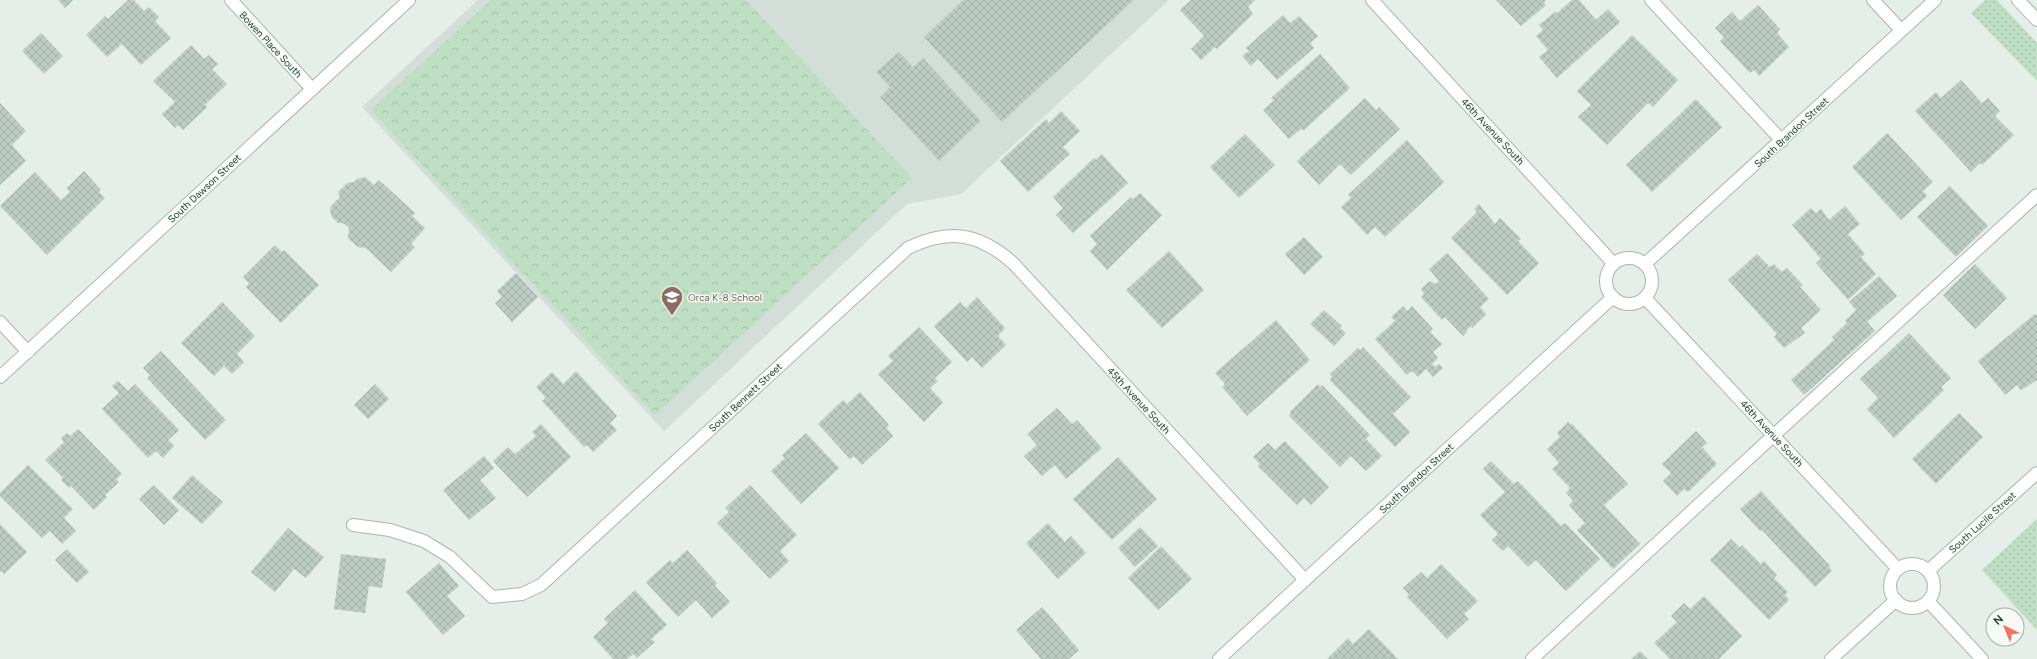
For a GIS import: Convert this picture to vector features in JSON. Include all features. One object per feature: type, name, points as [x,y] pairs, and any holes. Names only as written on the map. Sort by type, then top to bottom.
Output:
[{"type":"street","name":"Bowen Place South","points":[[231,0],[312,88]]},
{"type":"street","name":"South Dawson Street","points":[[0,377],[409,0]]},
{"type":"street","name":"46th Avenue South","points":[[1372,0],[1613,263]]},
{"type":"street","points":[[1651,0],[1782,141]]},
{"type":"street","points":[[1873,0],[1901,30]]},
{"type":"street","name":"South Brandon Street","points":[[1646,263],[1782,141],[1935,0]]},
{"type":"street","points":[[2018,0],[2037,20]]},
{"type":"street","points":[[1532,659],[1774,435],[2037,195]]},
{"type":"street","name":"South Bennett Street","points":[[352,525],[390,530],[424,541],[450,556],[492,597],[522,594],[541,585],[908,248],[925,240],[943,236],[962,236]]},
{"type":"street","name":"45th Avenue South","points":[[962,236],[981,241],[998,250],[1013,263],[1305,580]]},
{"type":"street","points":[[1630,257],[1646,263],[1650,269],[1652,281],[1649,294],[1645,298],[1632,304],[1618,301],[1613,297],[1606,284],[1606,276],[1613,263],[1618,259],[1630,257]]},
{"type":"street","name":"South Brandon Street","points":[[1219,659],[1613,297]]},
{"type":"street","name":"46th Avenue South","points":[[1645,298],[1898,569]]},
{"type":"street","points":[[0,322],[28,352]]},
{"type":"street","name":"South Lucile Street","points":[[1928,571],[2037,473]]},
{"type":"street","points":[[1910,564],[1918,564],[1928,571],[1934,580],[1934,587],[1933,594],[1928,601],[1924,604],[1911,608],[1904,606],[1896,600],[1891,591],[1890,584],[1892,577],[1898,569],[1910,564]]},
{"type":"street","points":[[1831,659],[1896,600]]},
{"type":"street","points":[[1928,601],[1982,659]]},
{"type":"shaded area","name":"Orca K-8 School","points":[[478,0],[1169,0],[961,194],[907,204],[664,431],[362,107]]},
{"type":"green space","name":"Orca K-8 School","points":[[491,0],[746,0],[912,178],[655,415],[371,110]]},
{"type":"green space","points":[[1985,0],[1997,0],[2037,43],[2037,81],[1971,13]]},
{"type":"green space","points":[[2037,519],[2037,630],[2025,617],[2025,607],[2016,607],[1982,570]]},
{"type":"building","points":[[58,0],[73,0],[65,8]]},
{"type":"building","points":[[128,0],[134,0],[144,11],[149,7],[159,17],[155,21],[171,38],[141,65],[122,44],[107,57],[86,35],[105,16],[108,19]]},
{"type":"building","points":[[963,0],[1134,0],[1002,122],[924,37]]},
{"type":"building","points":[[1191,0],[1255,0],[1248,7],[1253,14],[1217,49],[1215,47],[1201,60],[1191,49],[1204,36],[1180,10]]},
{"type":"building","points":[[1496,0],[1546,0],[1544,2],[1546,5],[1521,26]]},
{"type":"building","points":[[1572,0],[1579,0],[1596,20],[1608,9],[1620,22],[1557,78],[1539,57],[1548,50],[1536,36],[1543,30],[1539,25],[1555,12],[1557,13]]},
{"type":"building","points":[[1758,5],[1780,29],[1777,33],[1789,47],[1759,76],[1754,70],[1750,73],[1720,41],[1724,37],[1715,28],[1732,12],[1740,21]]},
{"type":"building","points":[[1283,15],[1290,23],[1299,16],[1318,36],[1310,43],[1314,48],[1277,80],[1258,59],[1251,66],[1242,56],[1249,51],[1246,48]]},
{"type":"building","points":[[41,33],[63,56],[44,74],[22,51]]},
{"type":"building","points":[[1632,35],[1678,80],[1653,107],[1648,103],[1607,145],[1578,117],[1591,105],[1577,91]]},
{"type":"building","points":[[191,45],[204,59],[209,55],[218,64],[212,69],[227,84],[205,105],[207,107],[183,130],[178,125],[175,128],[162,114],[175,102],[153,81]]},
{"type":"building","points":[[899,52],[913,67],[923,58],[981,121],[939,161],[880,97],[890,87],[876,72]]},
{"type":"building","points":[[1320,54],[1350,88],[1304,130],[1301,129],[1289,139],[1263,110],[1274,100],[1271,98]]},
{"type":"building","points":[[1961,80],[1982,103],[1988,98],[2000,111],[1995,116],[2014,135],[1982,165],[1980,163],[1971,172],[1915,111],[1936,92],[1941,98]]},
{"type":"building","points":[[1365,98],[1376,110],[1379,107],[1400,129],[1351,175],[1340,164],[1319,185],[1297,161]]},
{"type":"building","points":[[1696,99],[1722,127],[1652,192],[1626,165]]},
{"type":"building","points":[[0,103],[26,131],[12,145],[26,161],[0,185]]},
{"type":"building","points":[[1061,111],[1080,131],[1063,147],[1070,154],[1028,192],[1000,161],[1046,119],[1049,123]]},
{"type":"building","points":[[1887,133],[1933,182],[1923,191],[1927,196],[1901,220],[1852,167]]},
{"type":"building","points":[[1245,134],[1275,165],[1239,198],[1210,167]]},
{"type":"building","points":[[1407,140],[1444,182],[1385,237],[1375,227],[1367,235],[1341,207],[1351,198],[1348,195]]},
{"type":"building","points":[[1102,154],[1128,183],[1073,233],[1056,215],[1063,208],[1053,197],[1094,158],[1096,160]]},
{"type":"building","points":[[84,171],[101,190],[99,192],[105,198],[47,255],[0,206],[35,172],[61,200],[70,192],[67,188]]},
{"type":"building","points":[[365,177],[374,185],[379,180],[415,213],[412,216],[425,228],[411,244],[415,247],[391,272],[366,248],[358,247],[348,238],[349,228],[343,223],[338,223],[331,216],[330,207],[340,197],[338,192],[347,183],[354,182],[357,179]]},
{"type":"building","points":[[1950,186],[1988,226],[1956,257],[1917,217]]},
{"type":"building","points":[[1140,193],[1162,215],[1107,270],[1090,251],[1097,244],[1090,236],[1131,197],[1133,199]]},
{"type":"building","points":[[1479,204],[1495,224],[1500,218],[1521,239],[1518,241],[1539,263],[1507,295],[1451,238],[1477,212],[1474,209]]},
{"type":"building","points":[[1845,206],[1860,224],[1848,234],[1865,254],[1861,257],[1876,274],[1848,300],[1816,263],[1821,259],[1792,225],[1811,208],[1816,213],[1821,209],[1829,220]]},
{"type":"building","points":[[1304,237],[1323,257],[1304,275],[1285,254]]},
{"type":"building","points":[[275,245],[282,252],[284,250],[319,285],[281,323],[246,287],[249,283],[243,277]]},
{"type":"building","points":[[1169,251],[1204,290],[1162,328],[1126,290]]},
{"type":"building","points":[[1447,253],[1489,299],[1480,307],[1486,314],[1472,328],[1471,326],[1463,336],[1445,317],[1442,320],[1421,297],[1424,294],[1421,289],[1430,281],[1436,284],[1439,281],[1429,269]]},
{"type":"building","points":[[1757,254],[1770,267],[1774,264],[1782,272],[1787,268],[1803,285],[1800,287],[1821,310],[1801,328],[1805,333],[1784,348],[1774,337],[1777,334],[1728,280]]},
{"type":"building","points":[[1975,264],[2007,298],[1975,329],[1943,295]]},
{"type":"building","points":[[516,273],[538,297],[512,322],[495,303],[502,297],[497,291]]},
{"type":"building","points":[[1879,276],[1897,296],[1867,322],[1875,331],[1804,395],[1791,380],[1834,340],[1832,337],[1847,323],[1845,321],[1856,310],[1849,302]]},
{"type":"building","points":[[977,297],[1005,328],[998,336],[1006,345],[982,368],[972,357],[967,362],[934,326],[960,302],[966,308]]},
{"type":"building","points":[[222,302],[255,336],[237,354],[244,362],[232,374],[224,366],[214,376],[181,343]]},
{"type":"building","points":[[1403,306],[1407,311],[1412,306],[1433,329],[1430,332],[1442,344],[1433,352],[1438,358],[1432,364],[1435,367],[1439,364],[1443,368],[1433,377],[1426,369],[1418,377],[1412,371],[1407,375],[1375,339],[1395,321],[1391,317]]},
{"type":"building","points":[[1324,310],[1342,326],[1340,328],[1346,333],[1334,346],[1310,324]]},
{"type":"building","points":[[2035,314],[2037,316],[2037,380],[2021,390],[2017,385],[2005,395],[1978,361]]},
{"type":"building","points":[[1276,320],[1310,360],[1247,416],[1222,387],[1225,384],[1215,373]]},
{"type":"building","points":[[919,327],[952,362],[935,378],[938,381],[930,388],[943,402],[924,422],[878,374],[893,361],[888,356]]},
{"type":"building","points":[[1909,333],[1951,378],[1941,387],[1944,390],[1894,438],[1867,409],[1878,398],[1860,379]]},
{"type":"building","points":[[1363,347],[1411,397],[1393,414],[1410,432],[1395,447],[1330,380],[1332,377],[1330,374],[1358,348],[1360,350]]},
{"type":"building","points":[[161,351],[226,420],[205,440],[147,378],[150,375],[143,368]]},
{"type":"building","points":[[576,371],[617,416],[610,423],[617,430],[593,452],[587,445],[584,447],[542,401],[546,398],[536,387],[552,372],[563,384]]},
{"type":"building","points":[[118,381],[128,391],[135,384],[179,430],[168,440],[174,446],[163,458],[156,451],[148,458],[102,409],[119,393],[112,386]]},
{"type":"building","points":[[375,384],[389,399],[368,419],[354,405]]},
{"type":"building","points":[[1318,384],[1320,387],[1322,385],[1370,435],[1366,439],[1382,456],[1366,471],[1351,456],[1340,467],[1289,416],[1291,413],[1290,412]]},
{"type":"building","points":[[860,392],[889,425],[886,428],[893,436],[862,465],[854,456],[850,459],[818,424],[843,400],[847,404]]},
{"type":"building","points":[[1057,408],[1072,424],[1077,420],[1102,448],[1066,479],[1055,465],[1042,476],[1024,456],[1037,445],[1027,434]]},
{"type":"building","points":[[1959,413],[1983,437],[1936,484],[1912,459]]},
{"type":"building","points":[[1568,422],[1571,425],[1572,424],[1628,484],[1604,505],[1640,544],[1613,569],[1577,530],[1585,523],[1569,505],[1573,501],[1566,493],[1570,488],[1552,469],[1559,463],[1547,449],[1560,437],[1557,433]]},
{"type":"building","points":[[541,424],[571,457],[527,497],[493,461],[508,447],[515,454],[536,436],[532,432]]},
{"type":"building","points":[[78,429],[122,474],[116,479],[119,482],[105,495],[107,497],[94,510],[71,486],[69,488],[61,480],[63,478],[45,460],[64,442],[61,438],[67,433],[70,436]]},
{"type":"building","points":[[1696,431],[1707,443],[1702,447],[1717,464],[1688,492],[1684,489],[1677,496],[1663,481],[1671,473],[1662,464]]},
{"type":"building","points":[[806,433],[839,468],[801,504],[771,471],[785,458],[782,455]]},
{"type":"building","points":[[1285,441],[1329,487],[1311,505],[1304,498],[1297,505],[1258,466],[1260,464],[1253,457],[1268,443],[1275,450]]},
{"type":"building","points":[[484,456],[494,468],[480,480],[496,498],[469,520],[443,490]]},
{"type":"building","points":[[1118,457],[1157,499],[1112,540],[1073,499]]},
{"type":"building","points":[[1491,461],[1514,484],[1518,481],[1561,526],[1565,523],[1600,559],[1566,591],[1536,560],[1528,567],[1508,546],[1503,551],[1492,540],[1498,534],[1480,515],[1505,492],[1483,469]]},
{"type":"building","points":[[28,465],[73,509],[64,518],[76,531],[62,544],[50,531],[42,538],[0,496],[0,493]]},
{"type":"building","points":[[192,475],[223,502],[202,524],[172,498]]},
{"type":"building","points":[[154,485],[179,510],[164,525],[139,499]]},
{"type":"building","points":[[750,485],[797,535],[780,551],[789,561],[770,579],[717,523],[729,512],[725,508]]},
{"type":"building","points":[[1761,491],[1830,566],[1829,567],[1832,571],[1815,587],[1762,530],[1760,531],[1740,509]]},
{"type":"building","points":[[1048,523],[1065,542],[1071,536],[1086,553],[1058,579],[1026,543]]},
{"type":"building","points":[[0,524],[27,552],[4,574],[2,571],[0,573]]},
{"type":"building","points":[[1140,527],[1158,546],[1135,567],[1118,548]]},
{"type":"building","points":[[288,528],[324,557],[306,578],[294,569],[275,592],[251,572]]},
{"type":"building","points":[[1731,539],[1740,548],[1742,545],[1761,564],[1764,561],[1777,575],[1774,578],[1788,592],[1785,595],[1789,600],[1769,620],[1710,560]]},
{"type":"building","points":[[1161,546],[1192,579],[1158,610],[1128,578]]},
{"type":"building","points":[[67,549],[89,572],[77,583],[55,560]]},
{"type":"building","points":[[687,550],[717,583],[715,586],[730,602],[712,618],[696,600],[678,617],[646,582],[670,560],[673,563]]},
{"type":"building","points":[[341,554],[386,559],[382,588],[369,586],[365,613],[334,609]]},
{"type":"building","points":[[439,563],[459,586],[447,596],[465,616],[443,635],[406,592]]},
{"type":"building","points":[[1441,564],[1478,601],[1464,614],[1469,619],[1447,639],[1407,597],[1409,594],[1403,588],[1421,572],[1427,578]]},
{"type":"building","points":[[635,590],[667,625],[651,639],[655,642],[637,658],[633,654],[627,659],[613,659],[593,637],[608,623],[604,619]]},
{"type":"building","points":[[1704,596],[1742,636],[1719,659],[1670,659],[1654,643],[1677,622],[1671,616],[1684,603],[1690,609]]},
{"type":"building","points":[[1042,607],[1079,650],[1069,659],[1041,659],[1016,630]]},
{"type":"building","points":[[1369,629],[1398,659],[1327,659],[1348,638],[1353,644]]},
{"type":"building","points":[[1640,651],[1648,659],[1631,659]]},
{"type":"place","name":"Orca K-8 School","points":[[672,316]]}]
